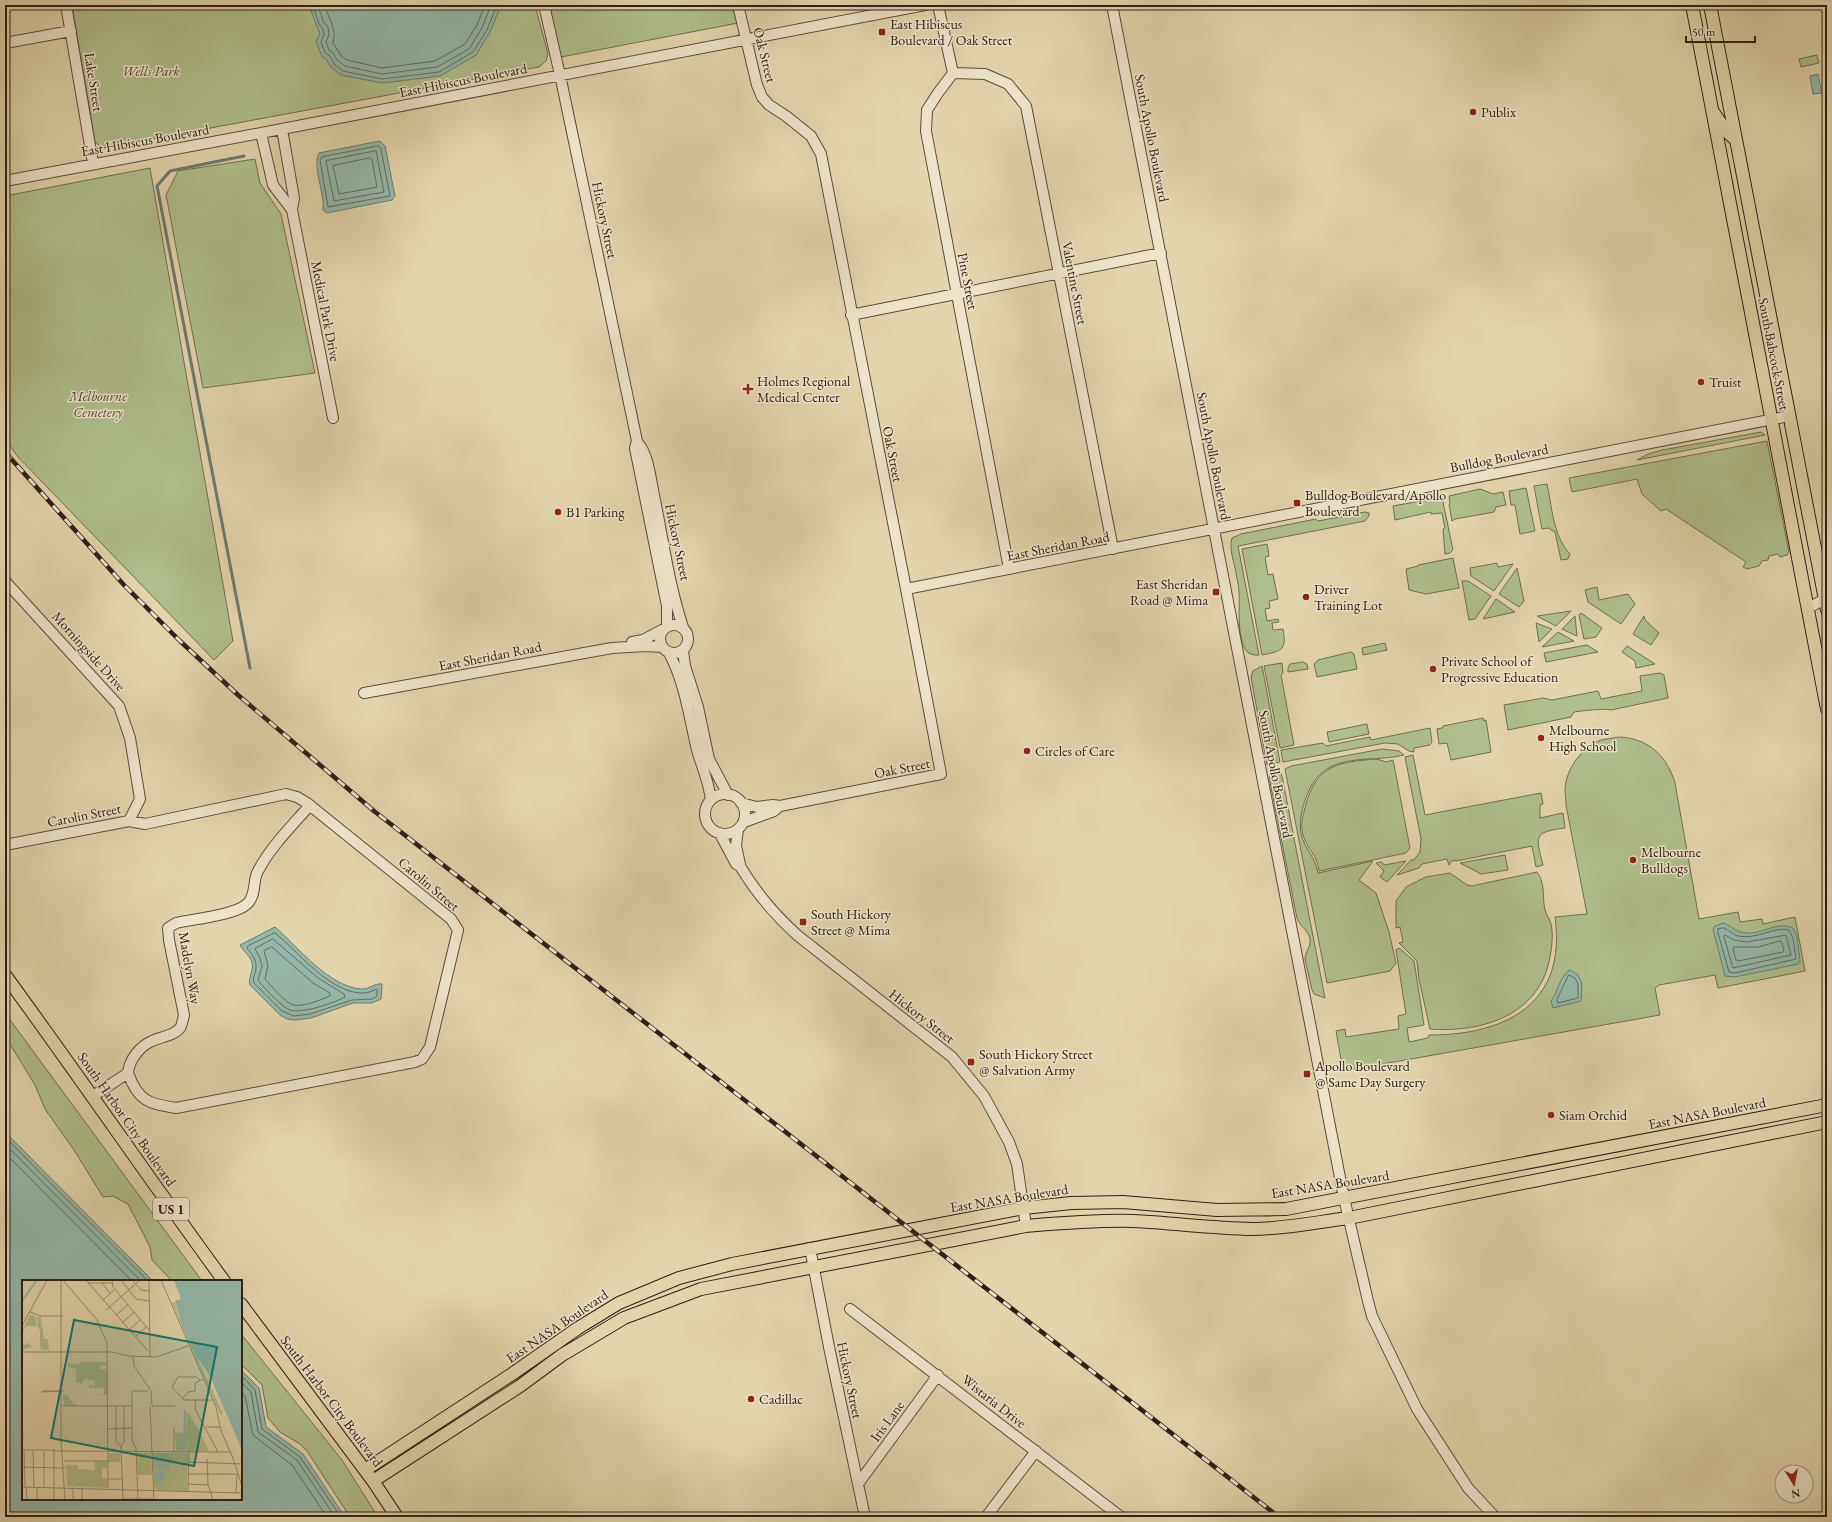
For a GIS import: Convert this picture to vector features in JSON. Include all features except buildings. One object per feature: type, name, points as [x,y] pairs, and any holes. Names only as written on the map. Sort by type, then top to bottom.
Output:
[{"type":"main road","name":"South Babcock Street","points":[[1692,5],[1710,107],[1827,709]]},
{"type":"main road","name":"South Babcock Street","points":[[1710,5],[1826,604]]},
{"type":"main road","points":[[1710,107],[1726,131],[1735,139]]},
{"type":"main road","points":[[1715,131],[1733,150],[1742,173]]},
{"type":"main road","name":"South Harbor City Boulevard","points":[[5,975],[223,1280]]},
{"type":"main road","name":"East NASA Boulevard","points":[[365,1470],[512,1374],[578,1328],[619,1303],[679,1278],[732,1264],[1024,1208],[1071,1203],[1123,1202],[1217,1210],[1286,1209],[1827,1105]]},
{"type":"main road","name":"East NASA Boulevard","points":[[373,1481],[520,1386],[562,1355],[624,1318],[701,1289],[1026,1226],[1084,1221],[1134,1221],[1215,1228],[1253,1229],[1349,1218],[1827,1122]]},
{"type":"main road","points":[[1215,1228],[1217,1210]]},
{"type":"main road","name":"South Harbor City Boulevard","points":[[242,1305],[365,1470],[397,1517]]},
{"type":"street","name":"Lake Street","points":[[66,5],[93,163]]},
{"type":"street","name":"Hickory Street","points":[[544,5],[637,441],[635,448],[683,627]]},
{"type":"street","name":"Oak Street","points":[[738,5],[757,85],[762,97],[769,105],[786,116],[811,136],[821,154],[851,315],[906,589],[940,774],[780,806],[773,805],[757,807],[741,803]]},
{"type":"street","name":"East Hibiscus Boulevard","points":[[5,181],[925,5]]},
{"type":"street","points":[[938,5],[953,74]]},
{"type":"street","name":"South Apollo Boulevard","points":[[1112,5],[1344,1198],[1372,1316],[1417,1409],[1468,1488],[1495,1517]]},
{"type":"street","points":[[5,43],[71,32]]},
{"type":"street","name":"Valentine Street","points":[[953,74],[985,74],[1008,84],[1026,106],[1113,549]]},
{"type":"street","name":"Pine Street","points":[[953,74],[927,110],[926,131],[1009,569]]},
{"type":"street","name":"Medical Park Drive","points":[[282,129],[294,198],[292,210],[333,418]]},
{"type":"street","name":"Medical Park Drive","points":[[261,133],[273,185],[292,210]]},
{"type":"street","points":[[851,315],[1161,253]]},
{"type":"street","name":"Bulldog Boulevard","points":[[1214,530],[1789,416]]},
{"type":"street","name":"East Sheridan Road","points":[[906,589],[1214,530]]},
{"type":"street","name":"Hickory Street","points":[[657,532],[667,606],[665,628]]},
{"type":"street","name":"Morningside Drive","points":[[5,580],[119,706],[130,738],[140,799],[129,821]]},
{"type":"street","points":[[1808,608],[1826,604]]},
{"type":"street","points":[[666,650],[676,653],[683,651],[687,646],[688,639],[683,627],[676,625],[665,628],[660,639],[666,650],[677,668],[685,691],[697,749],[708,784],[711,800]]},
{"type":"street","name":"East Sheridan Road","points":[[621,647],[625,644],[643,640],[665,628]]},
{"type":"street","name":"East Sheridan Road","points":[[364,693],[621,647],[626,648],[645,646],[666,650]]},
{"type":"street","points":[[683,651],[685,666],[698,707],[709,759],[728,795]]},
{"type":"street","name":"Carolin Street","points":[[5,845],[129,821],[145,824],[286,794],[298,797],[310,805],[451,919],[458,930],[430,1047],[422,1059],[415,1062],[176,1108],[154,1105],[139,1095],[131,1082],[128,1073]]},
{"type":"street","points":[[728,795],[737,799],[741,803],[744,811],[741,826],[728,834],[720,834],[711,828],[705,819],[706,808],[711,800],[718,796],[728,795]]},
{"type":"street","name":"Madelyn Way","points":[[128,1073],[128,1067],[136,1054],[150,1041],[173,1033],[181,1027],[184,1016],[168,928],[176,923],[238,910],[248,903],[254,889],[256,874],[270,852],[310,805]]},
{"type":"street","name":"Oak Street","points":[[741,826],[780,806]]},
{"type":"street","name":"Hickory Street","points":[[740,866],[736,846],[741,826]]},
{"type":"street","name":"Hickory Street","points":[[720,834],[736,864],[740,866],[755,892],[775,916],[952,1057],[984,1096],[1009,1142],[1017,1164],[1026,1226]]},
{"type":"street","points":[[93,1096],[128,1073]]},
{"type":"street","name":"Hickory Street","points":[[810,1248],[815,1267],[828,1347],[865,1517]]},
{"type":"street","name":"Wistaria Drive","points":[[850,1309],[938,1375],[1121,1517]]},
{"type":"street","name":"Iris Lane","points":[[858,1484],[938,1375]]},
{"type":"street","points":[[986,1517],[1036,1451]]},
{"type":"green space","name":"Wells Park","points":[[72,5],[535,5],[548,54],[546,61],[539,67],[103,148],[95,142]]},
{"type":"green space","points":[[549,5],[734,5],[738,23],[561,57]]},
{"type":"green space","points":[[1817,55],[1819,63],[1801,67],[1799,59]]},
{"type":"green space","points":[[255,159],[260,183],[281,214],[315,373],[203,388],[166,195],[178,171]]},
{"type":"green space","name":"Melbourne Cemetery","points":[[150,168],[233,641],[214,660],[18,457],[5,439],[5,196]]},
{"type":"green space","points":[[1761,432],[1765,435],[1637,460],[1648,454],[1662,450]]},
{"type":"green space","points":[[1767,441],[1789,552],[1787,555],[1780,557],[1778,554],[1769,556],[1768,560],[1762,561],[1759,566],[1747,569],[1743,567],[1746,562],[1666,509],[1661,511],[1642,494],[1637,479],[1572,492],[1569,478]]},
{"type":"green space","points":[[1547,484],[1554,521],[1560,539],[1570,554],[1568,559],[1561,560],[1555,532],[1548,528],[1542,529],[1534,486]]},
{"type":"green space","points":[[1526,488],[1535,531],[1520,534],[1515,505],[1511,505],[1509,491]]},
{"type":"green space","points":[[1480,489],[1493,494],[1503,492],[1506,505],[1496,507],[1494,512],[1455,519],[1452,521],[1449,496]]},
{"type":"green space","points":[[1442,497],[1453,550],[1450,553],[1445,554],[1443,529],[1445,528],[1442,513],[1431,514],[1431,512],[1395,520],[1393,506]]},
{"type":"green space","points":[[1365,512],[1369,513],[1369,516],[1365,521],[1238,546],[1259,655],[1248,652],[1244,647],[1240,634],[1239,589],[1232,553],[1232,538],[1241,534],[1316,519],[1318,521]]},
{"type":"green space","points":[[1267,544],[1269,556],[1265,557],[1268,575],[1273,574],[1278,599],[1269,601],[1270,608],[1265,609],[1267,621],[1278,619],[1279,622],[1272,623],[1273,630],[1283,629],[1284,641],[1282,648],[1278,651],[1262,655],[1242,549]]},
{"type":"green space","points":[[1453,558],[1459,588],[1426,594],[1409,590],[1406,569]]},
{"type":"green space","points":[[1497,563],[1498,567],[1513,564],[1494,591],[1471,576],[1470,568]]},
{"type":"green space","points":[[1517,568],[1524,601],[1519,607],[1499,594]]},
{"type":"green space","points":[[1462,581],[1468,581],[1491,596],[1475,619],[1469,620]]},
{"type":"green space","points":[[1597,587],[1599,600],[1628,594],[1635,604],[1621,624],[1588,602],[1585,590]]},
{"type":"green space","points":[[1496,599],[1515,612],[1483,619]]},
{"type":"green space","points":[[1571,611],[1556,626],[1537,616]]},
{"type":"green space","points":[[1581,613],[1602,628],[1596,637],[1584,639],[1579,615]]},
{"type":"green space","points":[[1575,616],[1577,636],[1562,629]]},
{"type":"green space","points":[[1644,616],[1645,620],[1659,633],[1651,645],[1633,634]]},
{"type":"green space","points":[[1536,623],[1552,629],[1539,642]]},
{"type":"green space","points":[[1558,632],[1574,641],[1542,647]]},
{"type":"green space","points":[[1385,643],[1387,650],[1363,655],[1362,648]]},
{"type":"green space","points":[[1587,645],[1598,652],[1546,662],[1544,653]]},
{"type":"green space","points":[[1627,646],[1655,664],[1636,668],[1635,661],[1622,652]]},
{"type":"green space","points":[[1351,652],[1354,654],[1357,669],[1317,677],[1314,664],[1318,660]]},
{"type":"green space","points":[[1303,662],[1307,664],[1308,669],[1288,672],[1290,664]]},
{"type":"green space","points":[[1282,663],[1283,673],[1281,675],[1294,745],[1280,748],[1264,666]]},
{"type":"green space","points":[[1262,666],[1280,762],[1267,765],[1251,677],[1253,671]]},
{"type":"green space","points":[[1660,673],[1664,675],[1668,698],[1611,710],[1598,709],[1574,712],[1571,717],[1508,730],[1504,705],[1543,698],[1552,700],[1598,691],[1601,699],[1642,691],[1640,676]]},
{"type":"green space","points":[[1483,718],[1484,721],[1486,720],[1491,752],[1451,760],[1447,743],[1439,744],[1437,729],[1442,728],[1443,726]]},
{"type":"green space","points":[[1367,724],[1369,734],[1329,742],[1327,732]]},
{"type":"green space","points":[[1430,728],[1432,742],[1430,745],[1414,748],[1414,752],[1409,751],[1398,744],[1385,743],[1283,762],[1281,750],[1323,743],[1326,746],[1370,737],[1371,740]]},
{"type":"green space","points":[[1619,737],[1639,741],[1655,750],[1667,765],[1671,773],[1675,783],[1699,919],[1738,912],[1740,922],[1762,919],[1763,924],[1795,917],[1805,971],[1718,988],[1715,975],[1659,985],[1655,988],[1660,1015],[1343,1071],[1336,1031],[1345,1029],[1346,1037],[1399,1029],[1398,1016],[1406,1014],[1396,950],[1399,948],[1414,961],[1424,1025],[1407,1028],[1409,1042],[1428,1038],[1429,1035],[1483,1029],[1506,1021],[1525,1009],[1541,993],[1551,972],[1556,947],[1555,917],[1587,914],[1566,805],[1565,789],[1568,774],[1576,760],[1594,743],[1601,740]]},
{"type":"green space","points":[[1382,749],[1399,751],[1404,755],[1348,761],[1336,765],[1325,771],[1315,780],[1302,809],[1300,824],[1301,834],[1315,862],[1318,873],[1373,861],[1359,880],[1376,893],[1389,932],[1396,963],[1390,971],[1327,983],[1285,769],[1291,766]]},
{"type":"green space","points":[[1413,755],[1425,815],[1541,793],[1543,804],[1540,805],[1540,818],[1563,813],[1565,828],[1547,832],[1542,834],[1539,838],[1538,842],[1543,865],[1536,867],[1532,846],[1456,861],[1453,860],[1449,865],[1447,859],[1422,864],[1419,868],[1397,875],[1411,860],[1414,860],[1420,852],[1421,839],[1405,757]]},
{"type":"green space","points":[[1377,759],[1386,762],[1393,760],[1410,848],[1406,853],[1319,871],[1317,861],[1305,840],[1302,831],[1303,816],[1311,791],[1324,773],[1332,768],[1341,764]]},
{"type":"green space","points":[[1274,771],[1281,771],[1325,998],[1314,994],[1305,959],[1310,939],[1308,933],[1297,918],[1269,777]]},
{"type":"green space","points":[[1505,855],[1508,870],[1481,874],[1460,863]]},
{"type":"green space","points":[[1406,861],[1387,882],[1380,877],[1384,871],[1376,863],[1382,862],[1384,865]]},
{"type":"green space","points":[[1537,872],[1541,878],[1546,914],[1550,920],[1552,929],[1552,939],[1550,957],[1544,977],[1534,993],[1521,1006],[1506,1016],[1488,1023],[1469,1028],[1430,1029],[1419,979],[1417,961],[1399,943],[1403,942],[1400,927],[1396,928],[1396,901],[1406,887],[1426,877],[1450,873],[1467,885],[1472,886]]},
{"type":"green space","points":[[5,1013],[201,1280],[171,1280],[152,1260],[150,1247],[128,1204],[113,1196],[103,1197],[74,1150],[45,1109],[35,1085],[5,1036]]},
{"type":"green space","points":[[242,1335],[342,1460],[378,1517],[350,1517],[307,1451],[300,1444],[280,1432],[268,1418],[262,1385],[242,1365]]},
{"type":"water","points":[[309,5],[501,5],[490,32],[476,55],[440,76],[382,83],[341,75],[330,66],[326,59],[322,57],[316,41],[320,34]]},
{"type":"water","points":[[1818,74],[1822,93],[1813,94],[1810,76]]},
{"type":"water","points":[[380,141],[385,146],[395,196],[392,200],[327,213],[323,210],[317,165],[319,153]]},
{"type":"water","points":[[1724,923],[1743,933],[1759,932],[1781,926],[1793,928],[1797,937],[1800,961],[1798,964],[1735,977],[1725,976],[1713,929],[1715,926]]},
{"type":"water","points":[[275,927],[315,965],[337,981],[361,989],[376,984],[382,984],[381,999],[372,1003],[353,1003],[311,1018],[295,1020],[287,1019],[280,1015],[250,985],[252,962],[240,945]]},
{"type":"water","points":[[1570,970],[1578,975],[1582,984],[1581,1001],[1553,1008],[1551,1001],[1561,980]]},
{"type":"water","points":[[5,1132],[152,1280],[22,1280],[22,1500],[242,1500],[242,1371],[259,1388],[266,1427],[303,1454],[345,1517],[5,1517]]},
{"type":"waterway","points":[[244,156],[170,171],[157,186],[250,668]]},
{"type":"railway","points":[[5,452],[124,585],[180,641],[238,695],[374,811],[1279,1517]]},
{"type":"place","name":"East Hibiscus Boulevard / Oak Street","points":[[882,32]]},
{"type":"place","name":"Publix","points":[[1473,112]]},
{"type":"place","name":"Truist","points":[[1701,382]]},
{"type":"place","name":"Holmes Regional Medical Center","points":[[748,389]]},
{"type":"place","name":"Bulldog Boulevard/Apollo Boulevard","points":[[1297,503]]},
{"type":"place","name":"B1 Parking","points":[[558,512]]},
{"type":"place","name":"East Sheridan Road @ Mima","points":[[1216,592]]},
{"type":"place","name":"Driver Training Lot","points":[[1306,597]]},
{"type":"place","name":"Private School of Progressive Education","points":[[1433,669]]},
{"type":"place","name":"Melbourne High School","points":[[1541,738]]},
{"type":"place","name":"Circles of Care","points":[[1027,751]]},
{"type":"place","name":"Melbourne Bulldogs","points":[[1633,860]]},
{"type":"place","name":"South Hickory Street @ Mima","points":[[803,922]]},
{"type":"place","name":"South Hickory Street @ Salvation Army","points":[[971,1062]]},
{"type":"place","name":"Apollo Boulevard @ Same Day Surgery","points":[[1307,1074]]},
{"type":"place","name":"Siam Orchid","points":[[1551,1115]]},
{"type":"place","name":"Cadillac","points":[[751,1399]]}]
